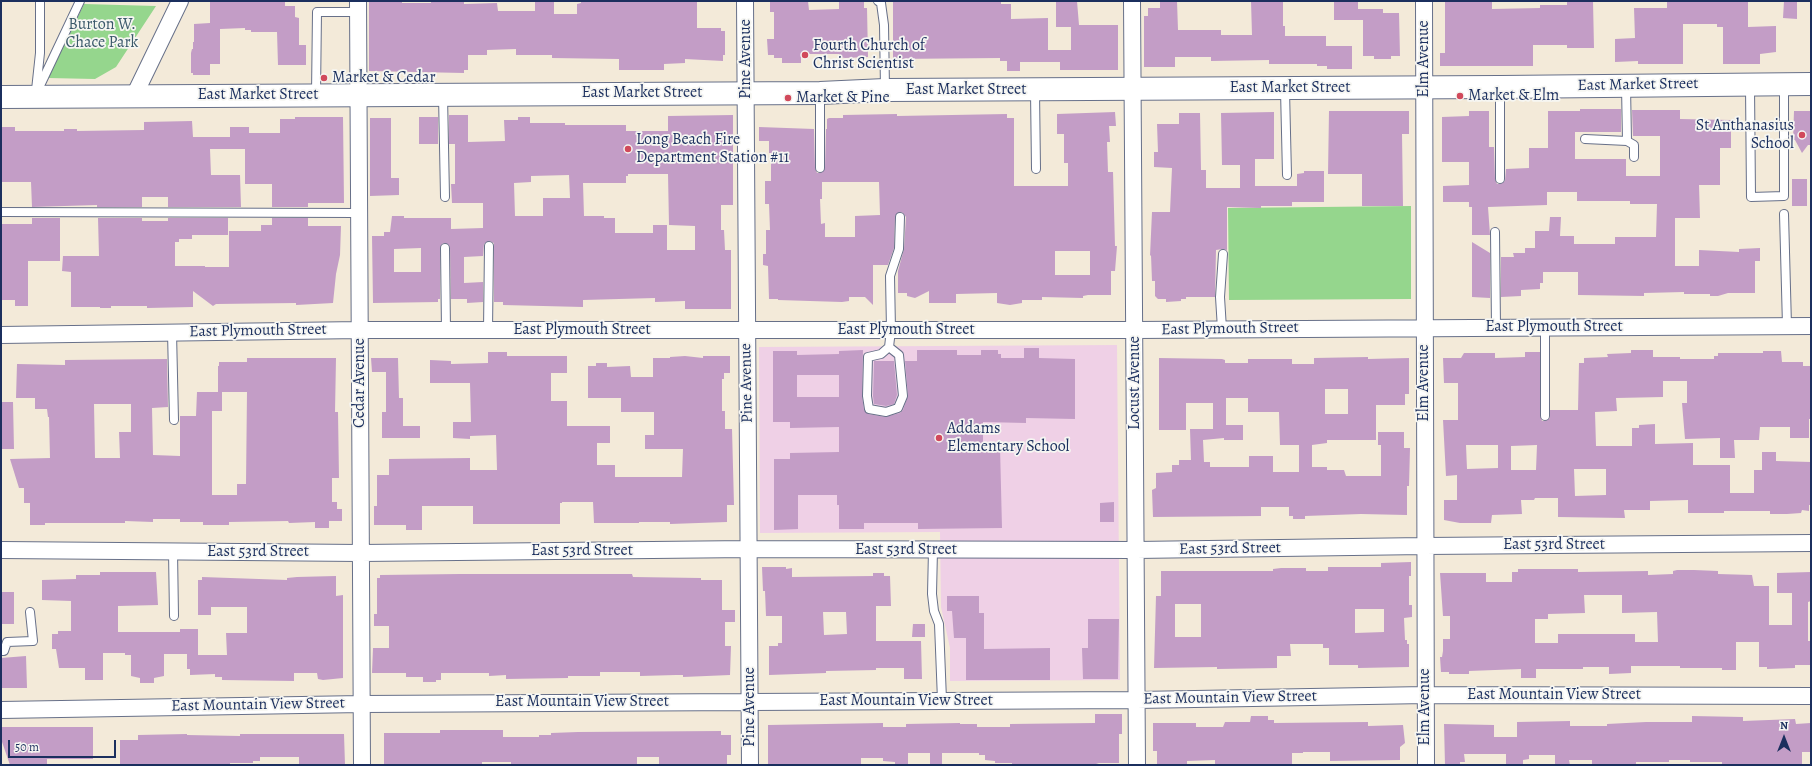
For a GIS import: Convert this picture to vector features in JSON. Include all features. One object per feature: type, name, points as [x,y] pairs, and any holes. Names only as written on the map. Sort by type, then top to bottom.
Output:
[{"type":"street","points":[[134,96],[180,1]]},
{"type":"street","name":"Pine Avenue","points":[[746,1],[750,765]]},
{"type":"street","name":"Locust Avenue","points":[[1132,1],[1137,765]]},
{"type":"street","name":"Elm Avenue","points":[[1424,1],[1424,546],[1426,765]]},
{"type":"street","name":"Cedar Avenue","points":[[358,7],[362,765]]},
{"type":"street","name":"East Market Street","points":[[1,97],[820,93],[884,90],[1132,90],[1811,84]]},
{"type":"street","name":"East Plymouth Street","points":[[1,334],[360,330],[1135,330],[1811,326]]},
{"type":"street","name":"East 53rd Street","points":[[1,550],[361,552],[750,549],[1136,550],[1811,543]]},
{"type":"street","name":"East Mountain View Street","points":[[1,710],[362,704],[1136,700],[1426,695],[1811,696]]},
{"type":"lane","points":[[35,96],[40,53],[40,1]]},
{"type":"lane","points":[[35,96],[80,1]]},
{"type":"lane","points":[[878,1],[881,3],[884,25],[884,90]]},
{"type":"lane","points":[[316,95],[317,12],[358,7]]},
{"type":"lane","points":[[1750,84],[1751,197],[1784,196],[1784,84]]},
{"type":"lane","points":[[1626,85],[1627,141]]},
{"type":"lane","points":[[1500,87],[1500,179]]},
{"type":"lane","points":[[1285,88],[1287,175]]},
{"type":"lane","points":[[1035,90],[1036,169]]},
{"type":"lane","points":[[820,93],[820,168]]},
{"type":"lane","points":[[443,95],[445,197]]},
{"type":"lane","points":[[1585,139],[1627,141],[1634,145],[1634,157]]},
{"type":"lane","points":[[1,212],[359,213]]},
{"type":"lane","points":[[1784,214],[1787,326]]},
{"type":"lane","points":[[889,347],[899,355],[903,396],[898,408],[886,412],[869,409],[867,396],[868,357],[881,354],[889,347],[890,276],[899,249],[900,217]]},
{"type":"lane","points":[[1495,232],[1496,327]]},
{"type":"lane","points":[[488,330],[489,246]]},
{"type":"lane","points":[[445,248],[446,330]]},
{"type":"lane","points":[[1222,329],[1220,297],[1223,254]]},
{"type":"lane","points":[[1545,327],[1545,416]]},
{"type":"lane","points":[[172,332],[174,420]]},
{"type":"lane","points":[[933,550],[932,594],[934,611],[939,624],[942,700]]},
{"type":"lane","points":[[173,551],[174,616]]},
{"type":"lane","points":[[1,651],[4,651],[7,642],[32,641],[30,612]]},
{"type":"shaded area","name":"Addams Elementary School","points":[[1117,345],[1120,680],[950,681],[950,648],[941,607],[940,532],[760,533],[759,347]]},
{"type":"green space","name":"Burton W. Chace Park","points":[[84,4],[156,6],[116,67],[95,79],[48,78]]},
{"type":"green space","points":[[1411,206],[1411,299],[1229,300],[1228,208]]},
{"type":"building","points":[[210,1],[276,1],[285,2],[285,6],[295,6],[295,17],[299,18],[299,45],[306,45],[306,65],[278,65],[277,32],[251,32],[251,30],[245,30],[245,28],[220,29],[220,64],[210,64],[210,75],[193,75],[193,73],[191,73],[191,53],[194,42],[194,24],[210,23]]},
{"type":"building","points":[[369,1],[431,3],[431,1],[464,1],[464,4],[497,3],[498,11],[535,11],[535,1],[554,1],[554,14],[577,14],[577,4],[581,3],[581,1],[697,1],[697,28],[721,28],[721,31],[725,31],[725,55],[723,55],[723,61],[685,59],[685,63],[664,64],[664,70],[619,70],[619,59],[552,58],[552,55],[516,55],[516,49],[487,50],[487,55],[468,55],[468,70],[464,70],[464,73],[369,71]]},
{"type":"building","points":[[770,1],[808,1],[809,10],[839,9],[839,1],[864,1],[864,8],[867,8],[868,57],[845,58],[839,57],[839,54],[809,54],[809,57],[801,57],[801,63],[782,63],[782,58],[774,58],[774,55],[768,55],[767,39],[774,39],[774,12],[770,12]]},
{"type":"building","points":[[893,1],[1001,1],[1001,4],[1011,4],[1011,19],[1048,18],[1048,50],[1071,50],[1071,27],[1056,27],[1056,1],[1077,1],[1079,25],[1118,25],[1118,70],[1060,70],[1060,62],[1020,62],[1020,71],[1007,71],[1007,61],[1000,61],[1000,58],[893,59]]},
{"type":"building","points":[[1160,1],[1177,1],[1178,30],[1221,30],[1221,35],[1252,35],[1251,1],[1283,1],[1283,26],[1285,26],[1285,36],[1326,36],[1326,46],[1352,46],[1352,69],[1327,69],[1327,66],[1317,66],[1317,64],[1269,64],[1269,60],[1211,61],[1211,57],[1175,57],[1175,67],[1144,67],[1144,16],[1148,16],[1148,8],[1160,8]]},
{"type":"building","points":[[1334,1],[1358,1],[1358,9],[1383,9],[1383,13],[1399,13],[1400,56],[1391,56],[1391,59],[1374,59],[1374,56],[1363,56],[1363,20],[1334,20]]},
{"type":"building","points":[[1445,1],[1492,1],[1492,9],[1540,8],[1540,5],[1567,5],[1567,1],[1593,1],[1594,48],[1567,48],[1567,45],[1533,45],[1533,66],[1440,66],[1440,53],[1445,53]]},
{"type":"building","points":[[1667,1],[1748,1],[1748,27],[1776,26],[1776,52],[1760,54],[1760,64],[1723,64],[1723,27],[1717,27],[1717,24],[1683,24],[1683,64],[1638,64],[1638,61],[1615,62],[1615,39],[1635,38],[1634,8],[1667,8]]},
{"type":"building","points":[[1784,1],[1797,1],[1797,19],[1783,18]]},
{"type":"building","points":[[1580,109],[1621,109],[1621,132],[1575,132],[1575,159],[1626,159],[1626,176],[1660,176],[1660,136],[1633,136],[1632,110],[1680,110],[1680,119],[1731,120],[1731,148],[1720,148],[1720,185],[1699,185],[1700,218],[1675,218],[1675,266],[1699,266],[1699,250],[1739,252],[1739,249],[1760,248],[1760,261],[1755,261],[1755,293],[1728,293],[1718,296],[1710,296],[1710,294],[1684,294],[1684,292],[1644,293],[1644,296],[1578,295],[1578,272],[1543,272],[1543,283],[1540,283],[1540,289],[1521,290],[1521,296],[1501,297],[1501,257],[1514,257],[1513,253],[1525,253],[1525,248],[1535,248],[1535,231],[1549,231],[1550,217],[1561,217],[1560,236],[1574,236],[1574,244],[1615,244],[1615,237],[1656,237],[1657,204],[1630,204],[1630,201],[1577,201],[1577,192],[1547,192],[1547,205],[1488,207],[1490,235],[1472,235],[1472,207],[1469,207],[1469,202],[1443,202],[1443,186],[1469,185],[1469,162],[1442,162],[1442,117],[1469,116],[1469,111],[1489,111],[1489,147],[1494,147],[1495,179],[1497,184],[1500,184],[1505,181],[1506,169],[1529,168],[1529,148],[1548,148],[1548,111],[1580,111]]},
{"type":"building","points":[[1329,111],[1409,111],[1409,134],[1402,134],[1403,206],[1362,206],[1362,174],[1328,174]]},
{"type":"building","name":"St Anthanasius School","points":[[1794,111],[1811,111],[1811,145],[1808,145],[1802,153],[1795,140],[1793,140]]},
{"type":"building","points":[[1115,112],[1116,126],[1109,126],[1110,142],[1107,142],[1108,172],[1113,172],[1115,246],[1117,246],[1115,271],[1111,271],[1111,295],[1088,295],[1083,296],[1083,298],[1042,297],[1042,300],[1022,300],[1022,303],[1010,305],[997,303],[997,293],[956,294],[956,303],[929,303],[929,291],[915,298],[907,296],[907,293],[898,293],[898,271],[904,249],[906,217],[900,212],[895,216],[894,248],[888,265],[873,265],[873,305],[865,297],[849,297],[849,301],[842,302],[769,299],[768,266],[763,265],[763,254],[766,254],[766,230],[770,230],[769,204],[765,204],[765,181],[771,181],[771,153],[769,153],[769,141],[759,141],[759,127],[814,129],[815,168],[817,173],[820,173],[825,168],[826,129],[827,119],[829,118],[843,118],[843,115],[897,114],[897,116],[1007,114],[1007,118],[1014,118],[1014,186],[1068,186],[1068,163],[1064,163],[1064,134],[1057,134],[1057,114]],"holes":[[[822,182],[879,182],[880,215],[855,216],[855,237],[825,237],[825,223],[821,224],[820,199],[822,199]],[[1055,251],[1090,251],[1090,275],[1055,275]]]},
{"type":"building","points":[[1274,112],[1274,159],[1255,159],[1255,186],[1297,186],[1297,174],[1304,173],[1304,171],[1324,171],[1324,202],[1292,202],[1292,206],[1261,206],[1261,208],[1227,207],[1227,250],[1216,250],[1215,297],[1186,297],[1186,299],[1181,299],[1181,301],[1166,302],[1166,299],[1158,299],[1155,296],[1155,281],[1152,281],[1151,255],[1150,256],[1152,212],[1170,212],[1172,168],[1154,167],[1154,152],[1158,152],[1157,124],[1179,124],[1179,113],[1200,113],[1201,170],[1206,170],[1206,188],[1240,188],[1240,165],[1222,165],[1221,113]]},
{"type":"building","points":[[449,115],[468,115],[468,142],[505,141],[504,120],[518,120],[518,117],[530,117],[530,123],[565,123],[565,125],[626,125],[626,131],[668,131],[668,116],[733,115],[733,205],[721,205],[721,230],[724,230],[725,250],[731,250],[731,309],[685,309],[685,301],[655,302],[655,298],[583,300],[583,307],[503,305],[503,302],[494,302],[494,243],[489,241],[484,244],[483,256],[464,257],[464,283],[483,282],[483,302],[467,303],[467,299],[451,299],[450,248],[449,245],[445,243],[442,244],[440,248],[440,299],[438,299],[438,302],[373,303],[372,236],[384,236],[384,232],[390,232],[392,216],[404,216],[404,218],[451,218],[451,229],[483,228],[483,203],[452,203],[451,184],[455,184],[455,144],[449,144]],"holes":[[[628,174],[668,174],[669,225],[695,226],[695,250],[667,250],[667,225],[653,225],[653,233],[615,233],[615,218],[604,218],[604,216],[584,216],[583,183],[626,183],[626,176],[628,176]],[[569,175],[570,198],[543,198],[543,216],[515,216],[514,183],[531,182],[531,176]],[[421,248],[421,272],[394,272],[394,249]]]},
{"type":"building","points":[[295,117],[343,117],[344,203],[308,203],[308,207],[272,207],[272,184],[245,184],[245,149],[210,149],[211,175],[240,175],[241,207],[168,207],[168,197],[142,197],[142,207],[97,207],[97,205],[32,207],[31,182],[1,182],[1,127],[15,127],[15,131],[64,131],[64,129],[77,129],[77,131],[144,130],[144,122],[192,121],[193,137],[230,137],[230,127],[249,127],[249,133],[280,133],[280,119],[295,119]]},
{"type":"building","points":[[419,117],[438,117],[438,144],[419,144]]},
{"type":"building","points":[[370,118],[391,118],[391,178],[399,178],[399,195],[370,196]]},
{"type":"building","points":[[1792,179],[1807,179],[1807,206],[1792,206]]},
{"type":"building","points":[[32,218],[60,218],[60,261],[28,261],[28,306],[15,306],[15,300],[1,300],[1,224],[32,224]]},
{"type":"building","points":[[98,218],[142,218],[142,221],[168,221],[168,218],[228,218],[228,235],[192,235],[192,239],[179,239],[179,242],[175,242],[175,266],[205,267],[229,267],[229,231],[261,231],[261,225],[272,225],[272,218],[308,218],[308,226],[341,226],[340,255],[336,274],[333,303],[296,305],[296,303],[216,304],[213,306],[193,291],[193,307],[71,307],[71,272],[62,271],[63,256],[99,256]]},
{"type":"building","points":[[1472,242],[1490,253],[1490,298],[1472,297]]},
{"type":"building","points":[[1024,348],[1039,348],[1039,358],[1075,359],[1075,419],[1026,418],[1026,423],[983,422],[983,447],[1000,447],[1002,528],[918,529],[918,523],[864,523],[864,529],[839,529],[839,505],[837,505],[837,495],[798,495],[798,529],[774,530],[774,459],[790,459],[790,453],[839,452],[839,427],[790,428],[790,422],[773,422],[773,351],[797,351],[797,355],[839,354],[839,351],[863,350],[862,396],[864,410],[868,414],[885,417],[900,413],[903,410],[908,396],[905,361],[917,361],[917,350],[957,350],[957,355],[981,355],[981,350],[998,350],[998,354],[1001,354],[1001,358],[1024,358]],"holes":[[[797,375],[839,375],[839,397],[797,397]]]},
{"type":"building","points":[[1631,350],[1653,350],[1653,357],[1714,359],[1714,356],[1718,356],[1718,353],[1763,353],[1763,351],[1781,351],[1782,362],[1803,362],[1803,366],[1810,366],[1811,419],[1809,419],[1809,438],[1790,438],[1790,427],[1760,427],[1759,440],[1734,440],[1735,458],[1720,458],[1720,438],[1685,439],[1682,403],[1687,403],[1687,381],[1663,381],[1663,397],[1616,398],[1617,411],[1595,412],[1596,446],[1632,446],[1632,428],[1639,428],[1639,425],[1655,424],[1655,444],[1693,443],[1693,465],[1730,465],[1730,493],[1754,493],[1754,470],[1762,470],[1762,452],[1776,452],[1776,461],[1811,462],[1811,505],[1809,505],[1809,511],[1802,510],[1801,513],[1787,514],[1770,514],[1770,511],[1688,513],[1688,500],[1650,501],[1650,510],[1624,510],[1625,518],[1558,517],[1558,498],[1535,498],[1534,500],[1521,500],[1522,514],[1492,515],[1491,523],[1460,523],[1444,520],[1444,500],[1457,500],[1457,475],[1446,476],[1443,420],[1458,420],[1458,383],[1444,383],[1443,358],[1461,358],[1464,353],[1495,353],[1495,358],[1525,357],[1525,352],[1540,352],[1540,416],[1542,421],[1545,421],[1550,418],[1550,410],[1578,410],[1579,363],[1584,363],[1584,358],[1608,357],[1607,354],[1631,353]],"holes":[[[1466,445],[1498,445],[1498,468],[1467,469]],[[1537,445],[1536,470],[1511,470],[1511,446]],[[1574,469],[1606,469],[1606,495],[1575,496]]]},
{"type":"building","points":[[488,352],[507,352],[507,356],[567,356],[567,373],[551,373],[551,401],[567,401],[567,426],[610,426],[610,443],[597,443],[597,465],[615,465],[615,477],[682,477],[683,449],[645,449],[645,435],[654,435],[654,412],[621,412],[621,398],[588,398],[588,366],[596,366],[596,363],[607,363],[607,367],[630,366],[631,377],[653,377],[653,358],[685,356],[703,358],[703,356],[730,356],[730,373],[724,373],[724,379],[722,379],[722,411],[725,411],[725,429],[732,429],[734,505],[727,505],[727,522],[670,524],[670,522],[594,523],[593,502],[562,502],[560,503],[560,524],[473,524],[473,506],[422,506],[422,530],[406,530],[406,525],[374,525],[374,506],[377,506],[377,475],[389,475],[389,459],[470,458],[470,470],[497,470],[496,435],[470,436],[470,439],[453,438],[453,422],[471,422],[470,383],[430,383],[430,360],[451,361],[451,364],[488,363]]},
{"type":"building","points":[[247,358],[336,358],[335,412],[338,412],[339,478],[332,478],[332,502],[337,502],[337,509],[342,509],[342,521],[329,521],[329,528],[315,528],[315,522],[229,522],[229,525],[203,525],[203,522],[180,522],[180,519],[153,519],[153,522],[125,521],[125,523],[45,523],[45,525],[30,525],[30,503],[24,503],[24,488],[19,488],[10,459],[50,458],[49,417],[47,409],[35,409],[35,398],[16,398],[17,364],[65,365],[65,360],[167,359],[168,407],[152,408],[153,455],[180,456],[180,416],[196,416],[197,392],[218,392],[219,362],[247,362]],"holes":[[[222,392],[247,392],[246,484],[237,484],[237,495],[212,495],[212,411],[222,411]],[[94,404],[131,404],[131,432],[119,432],[120,458],[95,458]]]},
{"type":"building","points":[[371,358],[398,358],[399,398],[403,398],[403,426],[420,426],[420,438],[382,438],[382,412],[386,412],[386,372],[372,372]]},
{"type":"building","points":[[1159,358],[1222,359],[1225,360],[1225,363],[1248,363],[1248,359],[1292,359],[1292,364],[1314,364],[1314,358],[1409,358],[1409,394],[1405,394],[1405,405],[1376,405],[1376,440],[1327,440],[1327,443],[1312,445],[1312,467],[1327,467],[1327,470],[1344,470],[1346,476],[1381,476],[1381,445],[1378,445],[1378,432],[1404,432],[1404,448],[1410,448],[1409,486],[1407,486],[1407,515],[1361,514],[1305,516],[1305,519],[1293,519],[1293,516],[1289,516],[1289,507],[1261,507],[1261,516],[1153,517],[1152,490],[1156,488],[1156,473],[1172,472],[1172,465],[1179,465],[1179,460],[1191,460],[1190,429],[1213,429],[1213,403],[1186,403],[1186,430],[1159,430]],"holes":[[[1325,389],[1348,389],[1348,414],[1325,414]],[[1226,398],[1248,398],[1248,412],[1279,412],[1280,445],[1299,445],[1299,472],[1273,472],[1273,456],[1249,456],[1249,467],[1210,467],[1210,462],[1204,462],[1203,440],[1224,438],[1224,440],[1243,440],[1243,425],[1226,425]]]},
{"type":"building","points":[[874,361],[894,361],[897,395],[894,404],[886,406],[874,404]]},
{"type":"building","points":[[1,402],[13,402],[14,449],[1,449]]},
{"type":"building","points":[[1114,502],[1114,522],[1100,522],[1100,503]]},
{"type":"building","points":[[1411,562],[1411,576],[1409,576],[1409,605],[1412,605],[1412,617],[1404,618],[1405,640],[1407,640],[1407,644],[1409,644],[1409,667],[1358,668],[1358,665],[1329,665],[1329,648],[1323,648],[1323,644],[1290,644],[1291,656],[1277,656],[1277,668],[1154,668],[1156,596],[1161,596],[1161,571],[1273,571],[1273,569],[1281,568],[1306,568],[1306,571],[1328,571],[1328,567],[1381,567],[1381,563]],"holes":[[[1175,604],[1201,604],[1201,637],[1175,637]],[[1355,609],[1384,609],[1384,632],[1355,633]]]},
{"type":"building","points":[[762,567],[792,568],[792,577],[873,576],[873,573],[884,573],[884,576],[890,576],[891,606],[876,606],[876,641],[921,641],[922,679],[904,679],[904,668],[876,668],[876,670],[826,671],[826,673],[769,675],[769,646],[778,646],[778,643],[782,643],[782,616],[766,616],[765,591],[763,591]],"holes":[[[823,612],[846,612],[847,634],[824,635]]]},
{"type":"building","points":[[1518,569],[1578,569],[1578,572],[1648,571],[1648,575],[1673,574],[1673,571],[1677,570],[1694,570],[1718,571],[1718,574],[1752,575],[1754,586],[1769,586],[1769,625],[1792,625],[1792,593],[1777,593],[1777,573],[1811,572],[1811,601],[1808,602],[1808,641],[1811,641],[1811,665],[1795,665],[1795,668],[1767,669],[1767,667],[1759,667],[1759,642],[1736,642],[1736,670],[1722,670],[1722,668],[1680,668],[1680,666],[1631,666],[1631,673],[1609,674],[1609,667],[1583,667],[1583,669],[1536,669],[1536,678],[1521,678],[1521,669],[1469,671],[1469,674],[1449,674],[1449,672],[1441,672],[1440,657],[1442,657],[1443,651],[1443,639],[1450,639],[1450,616],[1443,616],[1440,573],[1486,573],[1486,582],[1512,582],[1512,572],[1518,572]],"holes":[[[1584,595],[1622,595],[1622,613],[1657,612],[1658,642],[1635,642],[1635,634],[1558,634],[1558,643],[1535,643],[1535,619],[1548,619],[1548,614],[1585,613]]]},
{"type":"building","points":[[100,572],[156,572],[158,605],[118,606],[118,632],[180,632],[180,629],[198,629],[198,655],[227,655],[226,633],[247,633],[247,607],[211,607],[211,615],[198,615],[198,580],[202,580],[202,577],[287,580],[287,578],[297,577],[336,576],[336,596],[343,595],[343,678],[323,680],[318,679],[317,673],[294,673],[294,681],[222,680],[222,677],[215,677],[215,674],[190,675],[190,669],[187,669],[187,654],[164,654],[164,676],[154,678],[154,683],[140,683],[140,678],[131,676],[131,655],[125,655],[125,653],[103,653],[103,680],[85,680],[85,668],[59,668],[56,649],[52,649],[52,634],[58,634],[58,631],[71,631],[71,601],[42,600],[42,580],[76,579],[76,575],[100,575]]},
{"type":"building","points":[[632,574],[633,577],[701,578],[701,580],[722,580],[722,610],[735,610],[735,622],[725,622],[725,646],[731,646],[730,675],[683,677],[683,675],[640,676],[640,672],[600,672],[600,676],[506,679],[506,675],[489,676],[489,673],[441,673],[441,680],[436,680],[436,682],[423,682],[423,677],[406,677],[406,673],[372,673],[373,648],[389,648],[389,626],[374,626],[374,614],[377,614],[377,578],[380,578],[380,575]]},
{"type":"building","points":[[1,592],[14,592],[14,624],[1,624]]},
{"type":"building","points":[[947,596],[979,596],[979,613],[984,613],[984,649],[1050,648],[1050,680],[966,680],[966,638],[954,638],[952,611],[947,611]]},
{"type":"building","points":[[1088,619],[1119,619],[1118,679],[1083,679],[1082,648],[1088,648]]},
{"type":"building","points":[[913,624],[925,624],[925,637],[912,637]]},
{"type":"building","points":[[26,656],[27,688],[1,688],[1,658]]},
{"type":"building","points":[[1095,714],[1122,714],[1122,734],[1119,734],[1119,763],[1099,763],[1093,765],[1012,765],[1012,763],[995,763],[995,761],[985,760],[985,755],[979,755],[979,753],[942,753],[942,765],[930,765],[930,753],[908,753],[908,765],[895,765],[895,762],[883,761],[883,758],[861,758],[861,765],[768,765],[768,725],[883,723],[883,727],[906,727],[906,724],[960,723],[977,724],[977,727],[1010,727],[1010,724],[1095,723]]},
{"type":"building","points":[[1251,716],[1268,716],[1268,720],[1274,720],[1274,723],[1368,722],[1368,726],[1403,725],[1405,743],[1400,747],[1400,760],[1330,761],[1330,752],[1303,752],[1292,753],[1292,765],[1215,765],[1215,760],[1187,761],[1187,765],[1157,764],[1157,751],[1153,751],[1153,723],[1196,723],[1196,727],[1223,727],[1225,722],[1250,722]]},
{"type":"building","points":[[1692,716],[1743,717],[1743,721],[1795,719],[1796,724],[1811,723],[1811,752],[1802,752],[1802,765],[1722,765],[1722,762],[1690,762],[1690,760],[1669,760],[1669,762],[1636,762],[1636,765],[1592,765],[1592,760],[1569,760],[1570,765],[1555,765],[1555,755],[1529,755],[1529,759],[1523,760],[1523,765],[1506,765],[1506,754],[1464,754],[1465,762],[1460,762],[1460,765],[1445,765],[1444,724],[1494,725],[1494,737],[1517,737],[1517,722],[1570,721],[1570,726],[1607,726],[1607,724],[1646,722],[1692,722]]},
{"type":"building","points":[[1,727],[93,727],[93,759],[47,759],[47,765],[10,765],[1,739]]},
{"type":"building","points":[[440,730],[503,730],[503,737],[539,737],[539,735],[551,735],[551,733],[578,732],[721,731],[721,735],[731,735],[731,755],[727,755],[727,765],[659,765],[659,757],[637,757],[637,765],[553,765],[511,764],[511,762],[482,762],[482,765],[384,765],[384,733],[440,733]]},
{"type":"building","points":[[187,734],[240,736],[240,734],[344,734],[345,765],[299,765],[299,757],[260,757],[260,761],[253,761],[253,763],[230,763],[230,765],[120,765],[120,740],[138,740],[138,735]]},
{"type":"place","name":"Fourth Church of Christ Scientist","points":[[805,55]]},
{"type":"place","name":"Market & Cedar","points":[[324,78]]},
{"type":"place","name":"Market & Elm","points":[[1460,96]]},
{"type":"place","name":"Market & Pine","points":[[788,98]]},
{"type":"place","name":"St Anthanasius School","points":[[1802,135]]},
{"type":"place","name":"Long Beach Fire Department Station #11","points":[[628,149]]},
{"type":"place","name":"Addams Elementary School","points":[[939,438]]}]
